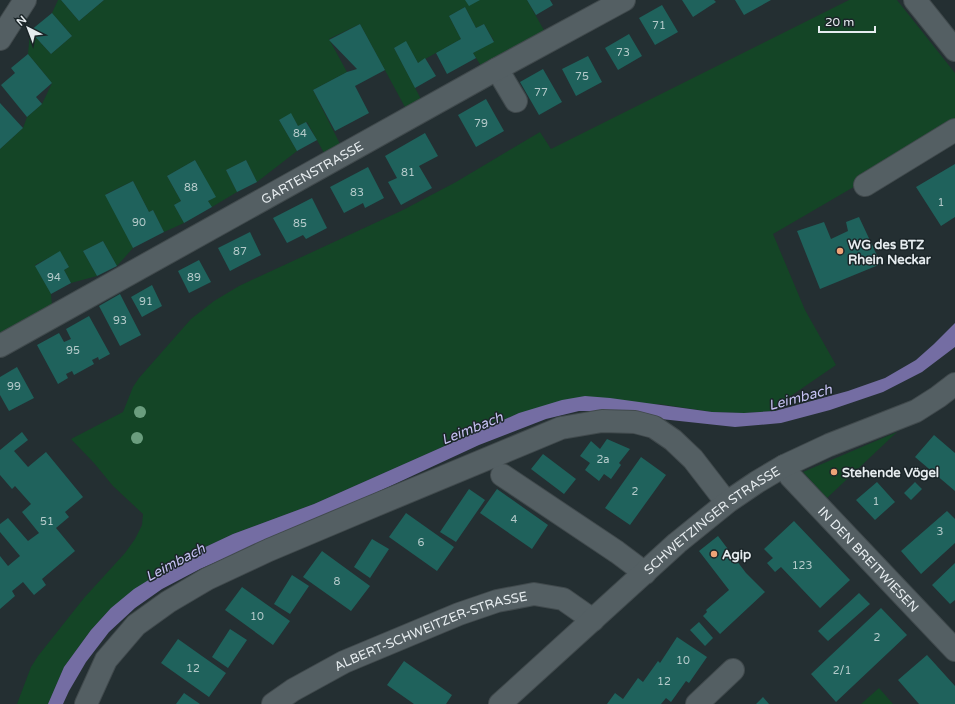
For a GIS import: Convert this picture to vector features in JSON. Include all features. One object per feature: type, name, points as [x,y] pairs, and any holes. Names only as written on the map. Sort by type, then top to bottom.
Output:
[{"type":"street","points":[[0,38],[25,0]]},
{"type":"street","name":"GARTENSTRASSE","points":[[0,346],[497,68],[624,0]]},
{"type":"street","points":[[915,0],[955,50]]},
{"type":"street","points":[[497,68],[516,101]]},
{"type":"street","points":[[865,185],[955,130]]},
{"type":"street","name":"SCHWETZINGER STRASSE","points":[[500,704],[677,543],[729,501],[784,466],[829,445],[916,411],[955,384]]},
{"type":"street","points":[[86,704],[106,660],[136,625],[168,602],[207,579],[342,519],[561,428],[602,420],[635,422],[654,427],[673,440],[693,459],[720,494]]},
{"type":"street","name":"IN DEN BREITWIESEN","points":[[784,466],[791,477],[955,650]]},
{"type":"street","points":[[502,475],[617,552],[645,573]]},
{"type":"street","name":"ALBERT-SCHWEITZER-STRASSE","points":[[273,704],[293,690],[344,662],[459,614],[497,601],[534,594],[563,599],[593,620]]},
{"type":"street","points":[[697,704],[733,670]]},
{"type":"green space","points":[[58,0],[61,0],[79,21],[104,0],[527,0],[545,32],[481,66],[473,53],[494,41],[484,24],[476,28],[465,7],[449,16],[461,39],[418,63],[406,42],[394,48],[422,101],[406,109],[360,24],[329,39],[347,72],[313,90],[340,144],[324,153],[307,122],[298,126],[291,114],[279,120],[297,151],[257,182],[246,160],[226,170],[237,192],[212,207],[208,201],[215,197],[195,160],[167,176],[181,201],[174,205],[184,223],[164,232],[153,210],[149,212],[133,181],[106,194],[133,248],[117,266],[103,241],[83,251],[97,276],[71,283],[64,270],[69,267],[60,252],[35,265],[51,294],[52,305],[0,337],[0,149],[23,128],[27,117],[42,104],[52,83],[28,54],[30,31],[51,54],[72,36],[52,13]]},
{"type":"green space","points":[[849,0],[897,0],[955,73],[955,128],[773,234],[805,310],[836,365],[782,402],[775,411],[744,413],[712,412],[659,404],[519,413],[314,504],[233,534],[199,550],[111,608],[91,630],[64,667],[48,704],[17,704],[31,667],[38,656],[84,598],[125,553],[135,539],[142,525],[143,514],[113,486],[71,439],[123,412],[133,387],[139,378],[191,319],[214,301],[239,286],[403,210],[456,182],[540,132],[551,149]]},
{"type":"green space","points":[[897,432],[827,498],[803,472]]},
{"type":"green space","points":[[879,688],[893,704],[861,704]]},
{"type":"shaded area","points":[[955,323],[955,347],[922,372],[883,392],[830,410],[781,423],[735,427],[605,411],[579,411],[546,419],[479,445],[371,495],[200,569],[162,589],[135,608],[109,632],[86,662],[63,704],[48,704],[64,667],[91,630],[111,608],[134,589],[176,563],[233,534],[314,504],[519,413],[562,400],[585,396],[712,412],[744,413],[775,411],[848,391],[885,378],[916,360]]},
{"type":"building","points":[[61,0],[104,0],[79,21]]},
{"type":"building","points":[[465,0],[480,0],[469,6]]},
{"type":"building","points":[[527,0],[550,0],[553,5],[536,15]]},
{"type":"building","points":[[682,0],[714,0],[716,2],[693,17]]},
{"type":"building","points":[[735,0],[771,0],[744,15]]},
{"type":"building","points":[[662,5],[678,32],[655,45],[639,18]]},
{"type":"building","points":[[465,7],[476,28],[484,24],[494,42],[473,53],[476,58],[447,74],[436,53],[461,39],[449,16]]},
{"type":"building","points":[[52,13],[72,36],[51,54],[30,31]]},
{"type":"building","points":[[360,24],[385,70],[355,86],[369,113],[335,131],[313,90],[347,72],[357,69],[329,40]]},
{"type":"building","points":[[629,34],[642,56],[618,70],[605,48]]},
{"type":"building","points":[[406,41],[418,63],[425,58],[436,76],[415,88],[394,48]]},
{"type":"building","points":[[28,54],[52,83],[36,97],[42,104],[27,117],[1,85],[15,73],[11,68]]},
{"type":"building","points":[[588,56],[602,82],[576,96],[562,69]]},
{"type":"building","points":[[543,69],[562,102],[539,115],[520,82]]},
{"type":"building","points":[[486,99],[504,131],[476,147],[458,115]]},
{"type":"building","points":[[0,103],[23,128],[0,149]]},
{"type":"building","points":[[291,113],[298,126],[306,122],[317,140],[297,151],[279,120]]},
{"type":"building","points":[[425,133],[438,156],[419,166],[432,188],[401,205],[388,182],[397,178],[385,156]]},
{"type":"building","points":[[195,160],[216,197],[208,201],[212,207],[184,223],[174,205],[181,201],[167,176]]},
{"type":"building","points":[[246,160],[257,182],[237,192],[226,170]]},
{"type":"building","points":[[955,164],[955,217],[941,226],[916,187]]},
{"type":"building","points":[[368,167],[384,198],[365,208],[363,203],[344,213],[330,187]]},
{"type":"building","points":[[133,181],[149,212],[153,210],[164,232],[133,248],[105,195]]},
{"type":"building","points":[[312,198],[327,228],[306,239],[303,235],[287,243],[273,218]]},
{"type":"building","name":"WG des BTZ Rhein Neckar","points":[[859,217],[881,264],[820,289],[797,231],[824,222],[831,239],[848,231],[846,222]]},
{"type":"building","points":[[250,232],[261,255],[230,271],[218,248]]},
{"type":"building","points":[[103,241],[117,266],[97,276],[83,251]]},
{"type":"building","points":[[60,251],[69,267],[64,270],[71,283],[51,294],[35,266]]},
{"type":"building","points":[[199,260],[211,282],[189,293],[178,271]]},
{"type":"building","points":[[152,285],[162,306],[142,317],[131,297]]},
{"type":"building","points":[[120,294],[141,335],[120,346],[99,306]]},
{"type":"building","points":[[89,316],[110,354],[99,360],[98,357],[92,360],[94,364],[74,375],[72,371],[66,374],[68,378],[58,384],[37,345],[59,333],[64,342],[71,339],[66,329]]},
{"type":"building","points":[[17,367],[34,398],[9,411],[0,395],[0,377]]},
{"type":"building","points":[[22,432],[28,440],[14,451],[28,467],[46,452],[83,497],[65,512],[69,517],[56,528],[75,551],[42,579],[46,585],[34,595],[23,582],[12,591],[15,596],[0,609],[0,556],[8,566],[20,556],[0,532],[0,524],[8,518],[28,541],[39,533],[22,512],[31,504],[15,486],[12,489],[0,475],[0,450]]},
{"type":"building","points":[[934,435],[955,453],[955,491],[915,457]]},
{"type":"building","points":[[607,439],[630,449],[619,463],[621,465],[611,479],[604,474],[599,481],[585,470],[590,463],[580,456],[591,441],[600,449]]},
{"type":"building","points":[[543,454],[576,479],[564,494],[531,469]]},
{"type":"building","points":[[641,457],[666,475],[630,525],[605,508]]},
{"type":"building","points":[[877,482],[895,502],[875,520],[856,500]]},
{"type":"building","points":[[915,482],[922,489],[911,500],[904,493]]},
{"type":"building","points":[[469,489],[485,500],[456,542],[440,532]]},
{"type":"building","points":[[497,489],[548,525],[532,549],[480,513]]},
{"type":"building","points":[[947,511],[955,519],[955,543],[921,574],[901,551]]},
{"type":"building","points":[[406,513],[454,547],[437,571],[389,537]]},
{"type":"building","points":[[794,521],[850,580],[820,608],[781,567],[775,572],[767,563],[773,558],[764,549]]},
{"type":"building","points":[[718,536],[746,573],[765,592],[720,634],[703,616],[707,612],[706,610],[729,590],[699,551]]},
{"type":"building","points":[[372,539],[389,549],[370,578],[354,567]]},
{"type":"building","points":[[322,551],[370,586],[351,611],[303,577]]},
{"type":"building","points":[[955,563],[955,600],[950,604],[932,585]]},
{"type":"building","points":[[292,575],[309,586],[290,614],[274,604]]},
{"type":"building","points":[[242,587],[290,621],[273,645],[225,610]]},
{"type":"building","points":[[859,593],[870,604],[828,641],[818,631]]},
{"type":"building","points":[[881,608],[907,635],[836,702],[811,674]]},
{"type":"building","points":[[699,622],[713,638],[705,646],[690,630]]},
{"type":"building","points":[[230,629],[247,640],[228,668],[212,657]]},
{"type":"building","points":[[677,637],[707,657],[689,683],[686,681],[671,702],[666,698],[661,704],[607,704],[615,693],[623,699],[638,678],[643,682],[658,661],[660,663]]},
{"type":"building","points":[[178,639],[226,673],[209,697],[161,663]]},
{"type":"building","points":[[927,655],[955,686],[955,704],[919,704],[898,680]]},
{"type":"building","points":[[404,661],[452,695],[446,704],[414,704],[387,685]]},
{"type":"building","points":[[184,693],[200,704],[176,704]]},
{"type":"building","points":[[763,697],[769,704],[756,704]]},
{"type":"place","name":"WG des BTZ Rhein Neckar","points":[[840,251]]},
{"type":"place","name":"Stehende Vögel","points":[[834,472]]},
{"type":"place","name":"Agip","points":[[714,554]]},
{"type":"water label","name":"Leimbach","points":[[800,397]]},
{"type":"water label","name":"Leimbach","points":[[472,428]]},
{"type":"water label","name":"Leimbach","points":[[175,562]]}]
